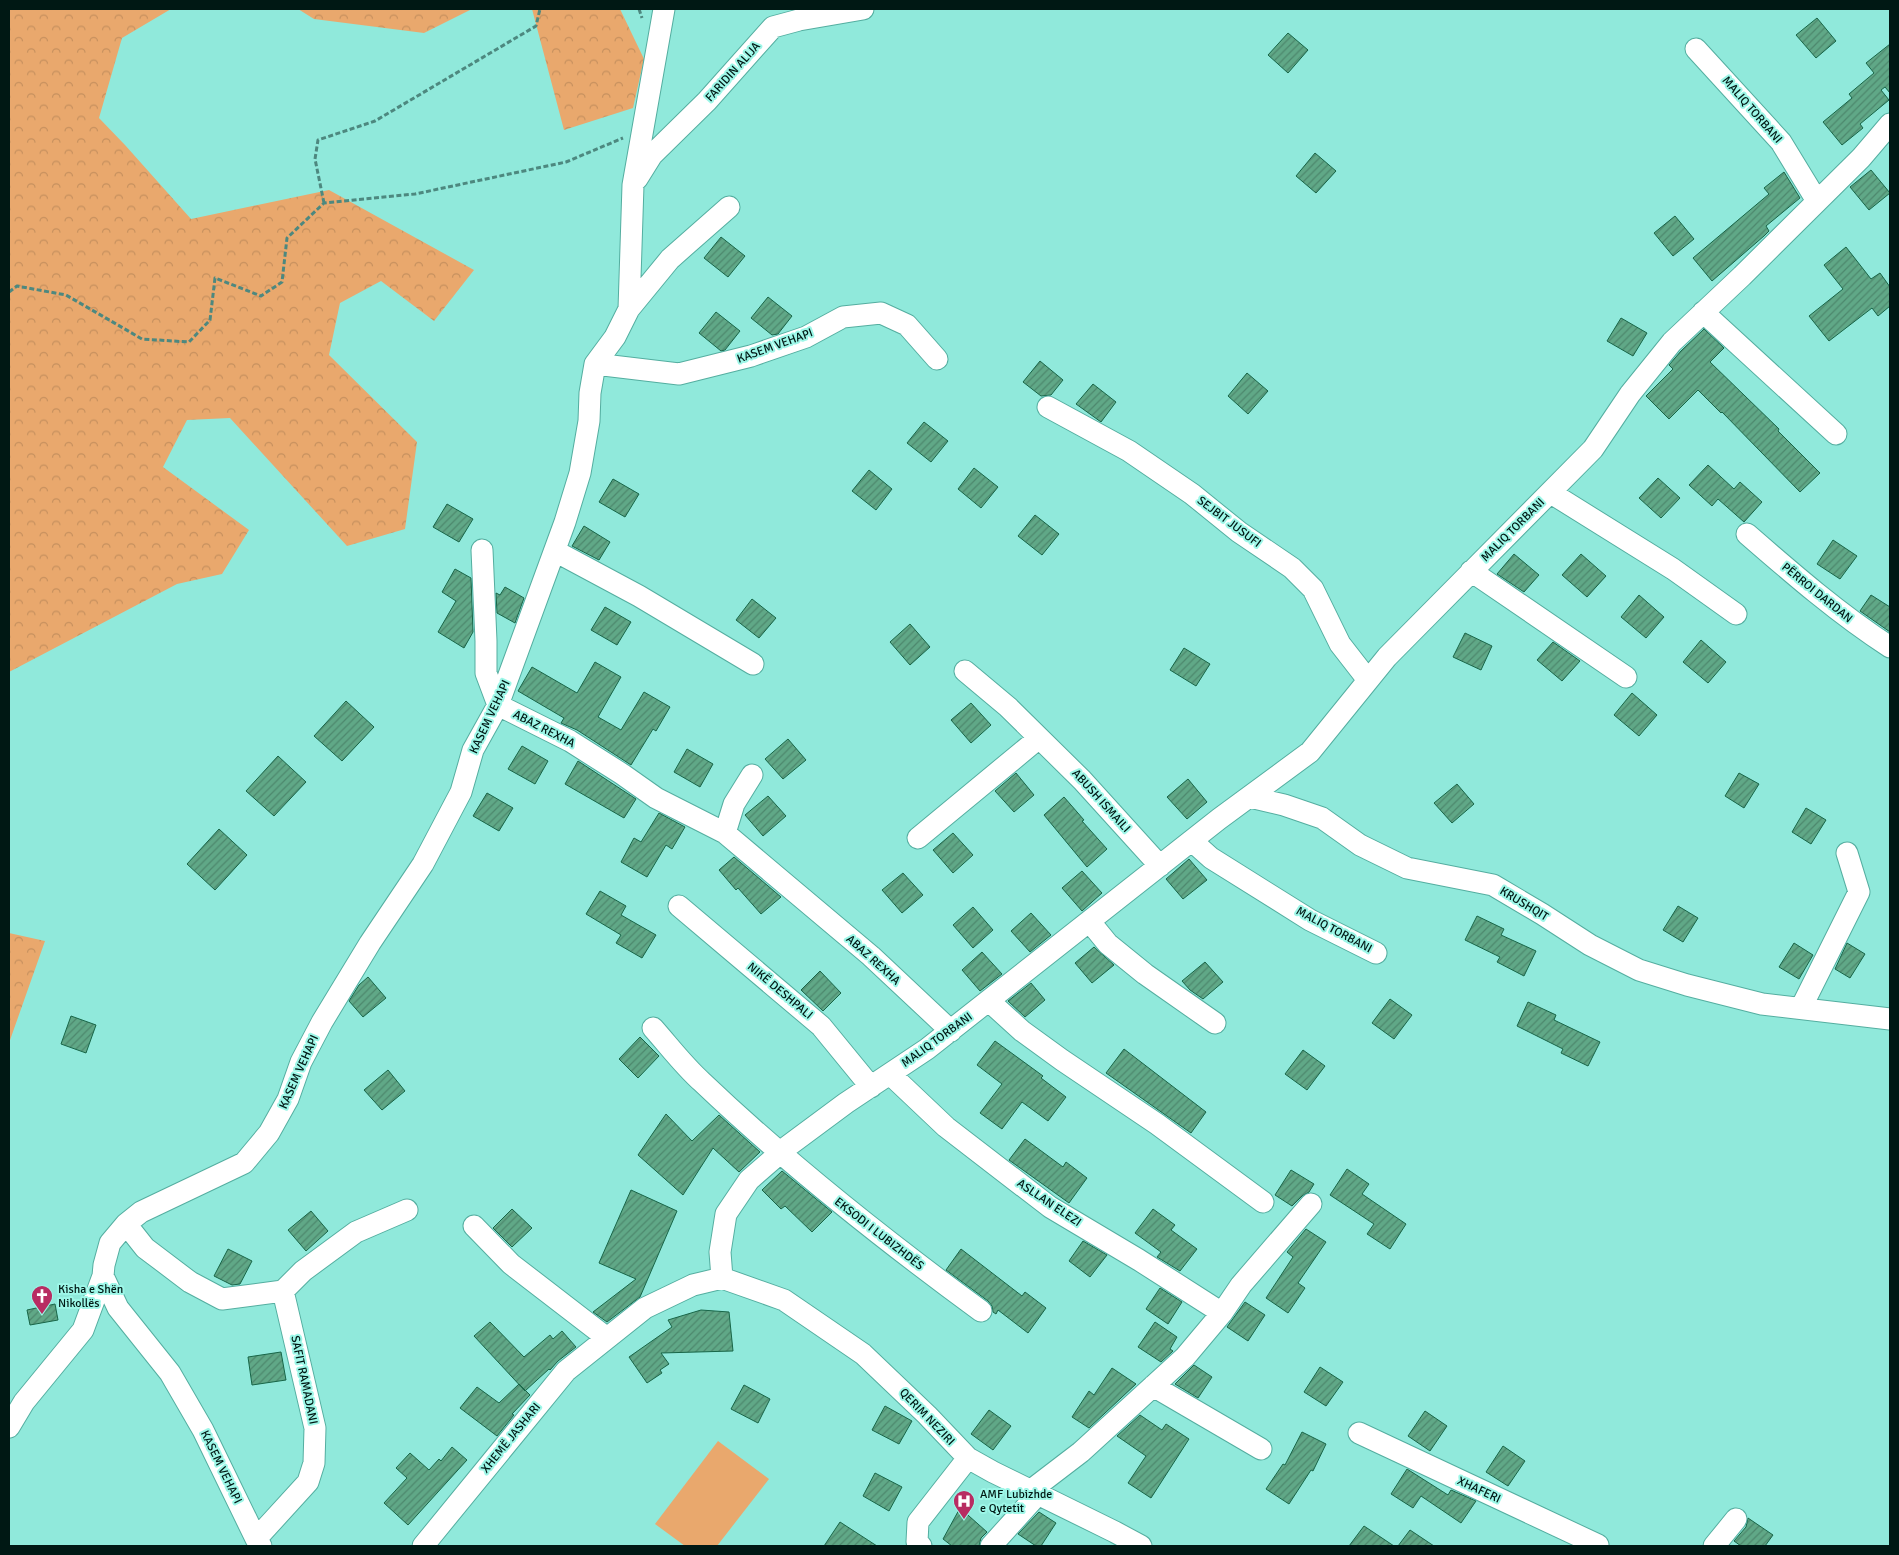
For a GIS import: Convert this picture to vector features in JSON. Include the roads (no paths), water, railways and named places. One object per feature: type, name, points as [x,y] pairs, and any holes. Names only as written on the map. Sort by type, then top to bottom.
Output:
[{"type":"street","name":"KASEM VEHAPI","points":[[258,1543],[203,1430],[170,1374],[118,1308],[103,1276],[104,1265],[110,1244],[126,1224],[141,1212],[163,1200],[244,1163],[268,1133],[288,1099],[301,1062],[322,1022],[370,943],[423,864],[461,792],[473,750],[498,705],[555,551],[580,473],[589,421],[590,393],[595,364],[615,337],[629,309],[632,186],[636,157],[644,129],[649,87],[664,9]]},
{"type":"street","name":"FARIDIN ALIJA","points":[[632,186],[652,155],[707,101],[773,27],[799,20],[864,9]]},
{"type":"street","name":"MALIQ TORBANI","points":[[1696,49],[1780,142],[1817,201]]},
{"type":"street","name":"MALIQ TORBANI","points":[[722,1278],[720,1252],[726,1214],[748,1180],[780,1153],[951,1031],[1192,841],[1310,752],[1393,650],[1593,449],[1630,394],[1672,342],[1817,201],[1886,138]]},
{"type":"street","points":[[629,309],[670,259],[729,207]]},
{"type":"street","points":[[1703,312],[1836,434]]},
{"type":"street","name":"KASEM VEHAPI","points":[[595,364],[678,374],[751,356],[806,337],[844,317],[881,313],[908,325],[937,359]]},
{"type":"street","name":"SEJBIT JUSUFI","points":[[1048,407],[1129,451],[1192,494],[1238,532],[1292,568],[1313,589],[1340,644],[1368,680]]},
{"type":"street","points":[[1551,493],[1673,569],[1736,614]]},
{"type":"street","name":"PËRROI DARDAN","points":[[1748,534],[1835,608],[1890,647]]},
{"type":"street","name":"ABAZ REXHA","points":[[482,550],[486,673],[498,705],[570,741],[656,798],[726,832],[871,956],[951,1031]]},
{"type":"street","points":[[555,551],[639,596],[753,664]]},
{"type":"street","points":[[1471,571],[1626,677]]},
{"type":"street","name":"ABUSH ISMAILI","points":[[965,671],[1008,707],[1082,780],[1160,866]]},
{"type":"street","points":[[918,838],[1039,738]]},
{"type":"street","points":[[726,832],[734,804],[752,775]]},
{"type":"street","name":"KRUSHQIT","points":[[1250,797],[1284,805],[1322,818],[1360,845],[1408,868],[1493,886],[1542,914],[1590,945],[1639,970],[1687,985],[1762,1004],[1890,1019]]},
{"type":"street","name":"MALIQ TORBANI","points":[[1192,841],[1210,858],[1310,920],[1376,953]]},
{"type":"street","points":[[1801,1008],[1859,892],[1847,853]]},
{"type":"street","name":"NIKË DESHPALI","points":[[679,906],[821,1026],[871,1087]]},
{"type":"street","points":[[1090,922],[1108,944],[1145,974],[1215,1023]]},
{"type":"street","points":[[989,1001],[1022,1031],[1056,1056],[1157,1124],[1263,1202]]},
{"type":"street","points":[[653,1028],[700,1081],[780,1153]]},
{"type":"street","name":"ASLLAN ELEZI","points":[[890,1074],[946,1127],[1050,1207],[1139,1260],[1222,1313]]},
{"type":"street","name":"EKSODI I LUBIZHDËS","points":[[780,1153],[910,1260],[982,1311]]},
{"type":"street","points":[[991,1546],[1034,1492],[1081,1452],[1185,1357],[1222,1313],[1241,1285],[1311,1204]]},
{"type":"street","points":[[126,1224],[145,1248],[190,1282],[222,1300],[283,1291],[303,1271],[356,1232],[407,1210]]},
{"type":"street","points":[[474,1226],[511,1264],[607,1338]]},
{"type":"street","points":[[9,1427],[24,1402],[83,1330],[103,1276]]},
{"type":"street","name":"XHEMË JASHARI","points":[[423,1546],[566,1371],[646,1308],[693,1285],[722,1278]]},
{"type":"street","name":"QERIM NEZIRI","points":[[722,1278],[784,1300],[863,1354],[928,1415],[968,1458],[1141,1546]]},
{"type":"street","name":"SAFIT RAMADANI","points":[[258,1543],[308,1482],[314,1463],[315,1428],[283,1291]]},
{"type":"street","points":[[1153,1386],[1261,1449]]},
{"type":"street","name":"XHAFERI","points":[[1359,1433],[1597,1546]]},
{"type":"street","points":[[921,1546],[917,1542],[918,1522],[968,1458]]},
{"type":"street","points":[[1714,1546],[1736,1519]]},
{"type":"place","name":"Kisha e Shën Nikollës","points":[[42,1315]]},
{"type":"place","name":"AMF Lubizhde e Qytetit","points":[[964,1520]]}]
